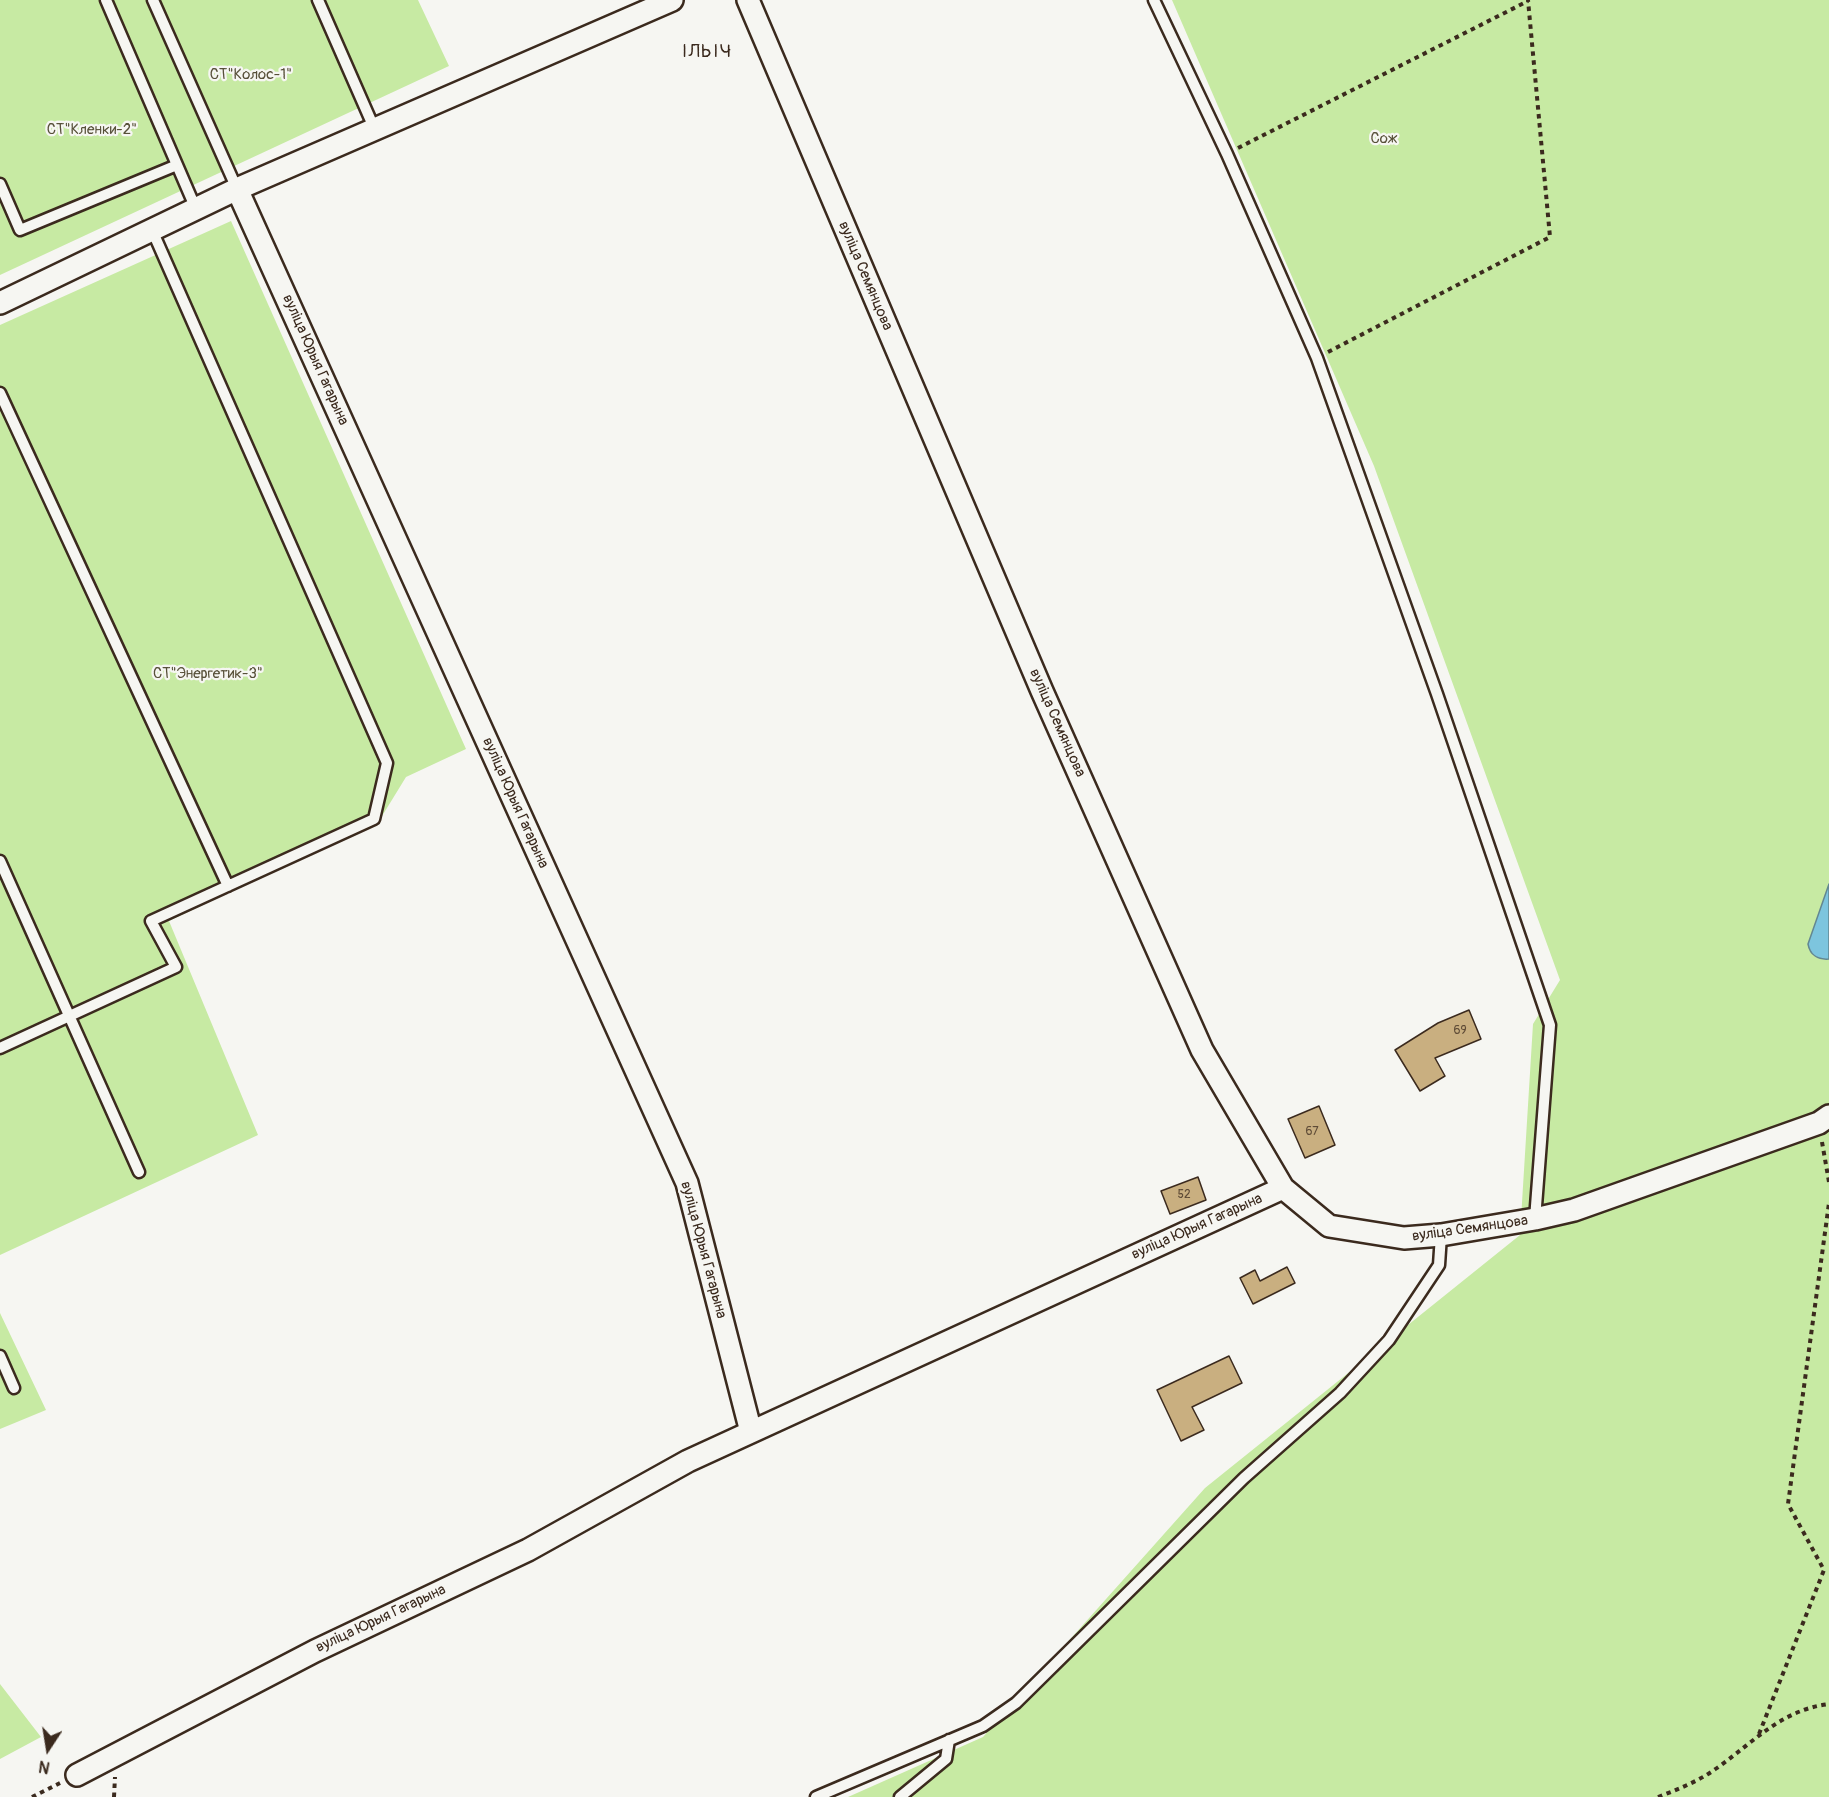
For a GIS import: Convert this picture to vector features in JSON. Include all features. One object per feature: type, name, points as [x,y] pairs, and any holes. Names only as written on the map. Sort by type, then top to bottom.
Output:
[{"type":"street","points":[[0,303],[237,189],[672,0]]},
{"type":"street","name":"вуліца Семянцова","points":[[748,0],[1038,680],[1202,1050],[1283,1188],[1329,1226],[1404,1238],[1441,1235],[1574,1210],[1824,1120]]},
{"type":"street","name":"вуліца Юрыя Гагарына","points":[[237,189],[687,1183],[751,1432]]},
{"type":"street","name":"вуліца Юрыя Гагарына","points":[[77,1775],[315,1651],[528,1550],[688,1461],[1283,1188]]},
{"type":"lane","points":[[105,0],[196,209]]},
{"type":"lane","points":[[153,0],[237,189]]},
{"type":"lane","points":[[318,0],[375,130]]},
{"type":"lane","points":[[1154,0],[1227,154],[1317,358],[1433,683],[1550,1025],[1535,1219]]},
{"type":"lane","points":[[0,184],[20,230],[177,165]]},
{"type":"lane","points":[[0,1048],[176,967],[151,921],[374,819],[387,763],[152,230]]},
{"type":"lane","points":[[0,393],[228,886]]},
{"type":"lane","points":[[0,861],[139,1172]]},
{"type":"lane","points":[[816,1797],[983,1726],[1016,1703],[1244,1478],[1340,1393],[1389,1340],[1439,1265],[1441,1235]]},
{"type":"lane","points":[[0,1356],[14,1388]]},
{"type":"lane","points":[[900,1797],[946,1759],[949,1740]]},
{"type":"path","points":[[1227,154],[1528,1],[1550,237],[1317,358]]},
{"type":"path","points":[[1824,1120],[1829,1182]]},
{"type":"path","points":[[1759,1734],[1824,1569],[1788,1504],[1829,1203]]},
{"type":"path","points":[[1658,1797],[1683,1787],[1716,1769],[1759,1734],[1791,1713],[1829,1704]]},
{"type":"path","points":[[32,1797],[77,1775]]},
{"type":"green space","points":[[0,0],[418,0],[449,66],[0,275]]},
{"type":"green space","name":"Сож","points":[[1172,0],[1829,0],[1829,1797],[848,1797],[983,1737],[1205,1488],[1520,1235],[1533,1024],[1560,980],[1374,466]]},
{"type":"green space","name":"СТ\"Энергетик-3\"","points":[[231,221],[466,749],[406,777],[379,821],[169,921],[258,1135],[0,1255],[0,325]]},
{"type":"green space","points":[[0,1313],[46,1410],[0,1429]]},
{"type":"green space","points":[[0,1684],[41,1737],[0,1759]]},
{"type":"water","points":[[1829,884],[1829,959],[1825,959],[1813,954],[1808,944]]},
{"type":"building","points":[[1469,1010],[1481,1039],[1435,1058],[1445,1076],[1420,1091],[1395,1050],[1438,1023]]},
{"type":"building","points":[[1319,1106],[1335,1145],[1305,1158],[1288,1119]]},
{"type":"building","points":[[1198,1177],[1206,1200],[1170,1214],[1161,1191]]},
{"type":"building","points":[[1287,1267],[1295,1283],[1253,1304],[1240,1278],[1255,1270],[1260,1281]]},
{"type":"building","points":[[1229,1356],[1242,1383],[1192,1407],[1204,1430],[1181,1441],[1157,1390]]},
{"type":"district","name":"ІЛЬІЧ","points":[[707,52]]},
{"type":"park label","name":"СТ\"Колос-1\"","points":[[251,75]]},
{"type":"park label","name":"СТ\"Кленки-2\"","points":[[92,130]]}]
